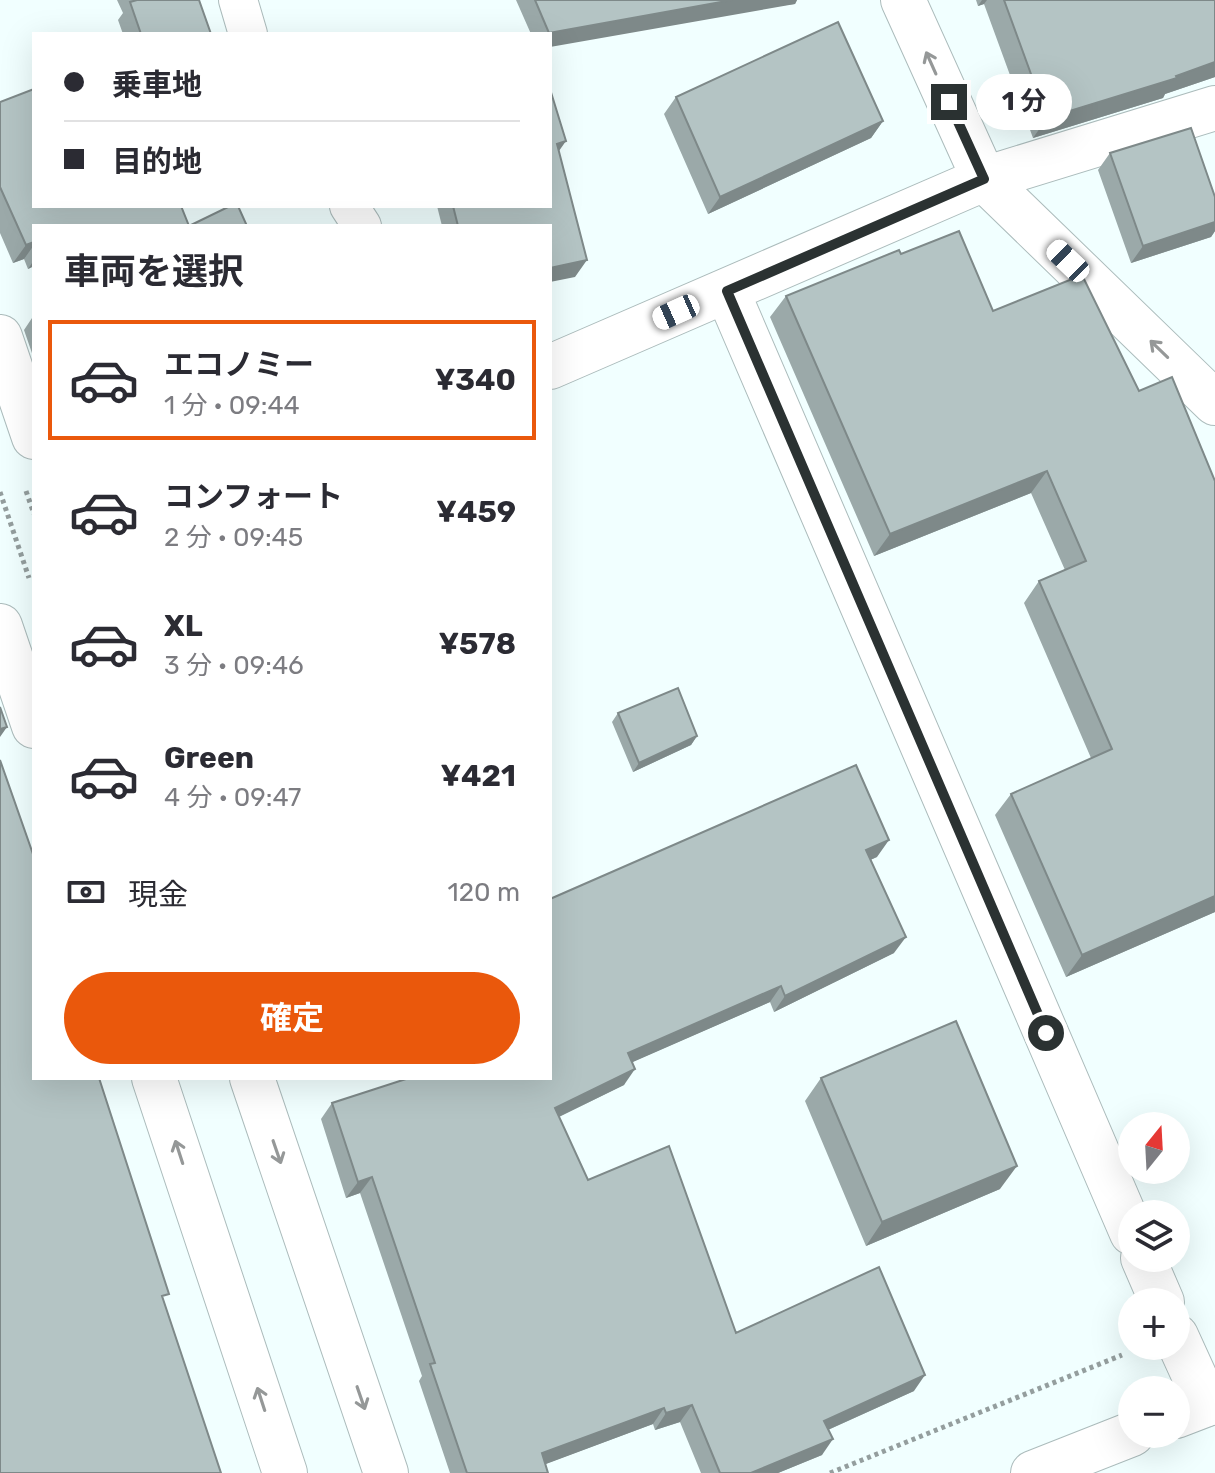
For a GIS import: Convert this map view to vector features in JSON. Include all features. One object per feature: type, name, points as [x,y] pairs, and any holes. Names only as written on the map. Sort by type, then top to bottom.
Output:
[{"type":"street","points":[[903,0],[984,179],[1215,403]]},
{"type":"street","points":[[552,366],[984,179],[1215,108]]},
{"type":"street","points":[[727,291],[1118,1200]]},
{"type":"street","points":[[0,337],[32,431]]},
{"type":"street","points":[[0,626],[32,720]]},
{"type":"street","points":[[155,1080],[285,1473]]},
{"type":"street","points":[[253,1080],[386,1473]]},
{"type":"street","points":[[1184,1360],[1199,1407]]},
{"type":"street","points":[[1033,1473],[1118,1440]]},
{"type":"lane","points":[[238,0],[247,32]]},
{"type":"path","points":[[0,492],[32,586]]},
{"type":"path","points":[[830,1473],[1118,1356]]},
{"type":"building","points":[[199,0],[210,32],[140,32],[130,2]]},
{"type":"building","points":[[535,0],[732,0],[552,32],[549,32]]},
{"type":"building","points":[[1004,0],[1215,0],[1215,62],[1177,78],[1047,118]]},
{"type":"building","points":[[838,22],[883,121],[720,197],[676,97]]},
{"type":"building","points":[[32,90],[32,208],[182,208],[188,224],[32,224],[32,243],[26,245],[0,187],[0,102]]},
{"type":"building","points":[[552,96],[566,141],[557,144],[587,260],[552,268],[552,224],[458,224],[454,208],[552,208]]},
{"type":"building","points":[[1191,128],[1215,197],[1215,222],[1143,246],[1110,153]]},
{"type":"building","points":[[226,208],[239,208],[246,224],[193,224]]},
{"type":"building","points":[[959,231],[993,311],[1082,275],[1139,391],[1172,377],[1215,481],[1215,896],[1082,955],[1011,794],[1112,749],[1039,581],[1086,561],[1047,471],[890,534],[786,296],[899,250],[901,254]]},
{"type":"building","points":[[678,688],[697,736],[639,763],[618,713]]},
{"type":"building","points":[[0,707],[7,727],[0,729]]},
{"type":"building","points":[[0,760],[32,851],[32,1080],[100,1080],[169,1294],[162,1296],[221,1473],[0,1473]]},
{"type":"building","points":[[856,765],[889,840],[866,850],[906,937],[785,996],[781,986],[628,1053],[635,1069],[555,1108],[588,1180],[669,1146],[736,1333],[879,1267],[925,1375],[824,1421],[833,1439],[751,1473],[720,1473],[692,1405],[666,1413],[664,1408],[542,1453],[548,1473],[467,1473],[430,1364],[435,1363],[372,1177],[358,1182],[332,1103],[403,1080],[552,1080],[552,898]]},
{"type":"building","points":[[956,1021],[1017,1166],[882,1222],[821,1078]]},
{"type":"route","points":[[949,102],[984,179],[727,291],[1046,1033]]}]
